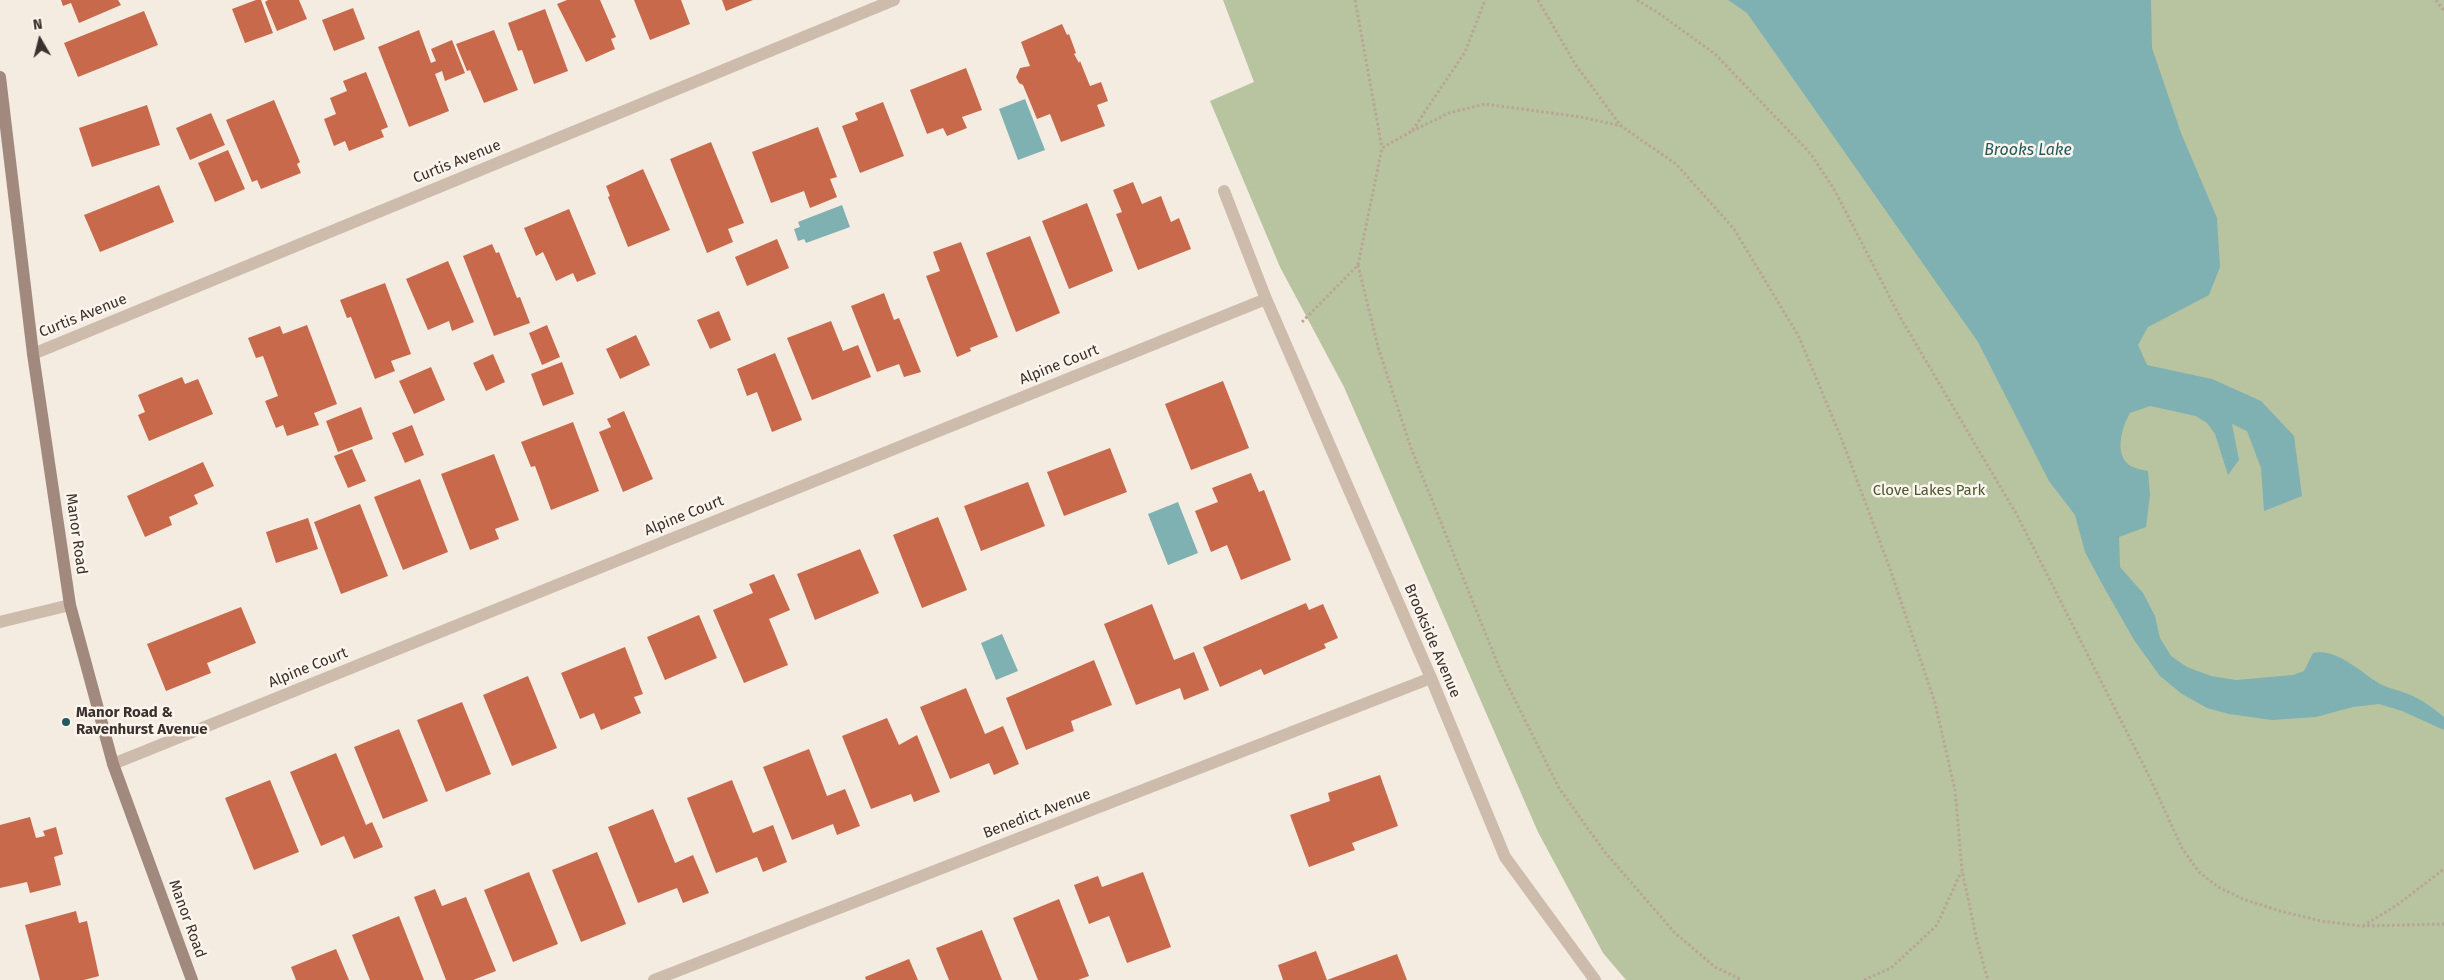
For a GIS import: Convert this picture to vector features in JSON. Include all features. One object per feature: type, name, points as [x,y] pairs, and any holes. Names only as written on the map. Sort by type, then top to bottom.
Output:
[{"type":"street","name":"Curtis Avenue","points":[[33,354],[894,0]]},
{"type":"street","name":"Manor Road","points":[[0,77],[33,354],[70,605],[113,764],[192,980]]},
{"type":"street","name":"Brookside Avenue","points":[[1224,191],[1266,299],[1430,678],[1505,857],[1595,980]]},
{"type":"street","name":"Alpine Court","points":[[113,764],[1266,299]]},
{"type":"street","points":[[0,622],[70,605]]},
{"type":"street","name":"Benedict Avenue","points":[[654,980],[1430,678]]},
{"type":"path","points":[[1355,0],[1382,148],[1358,266],[1378,347],[1411,448],[1501,672],[1559,788],[1604,851],[1674,932],[1716,967],[1742,980]]},
{"type":"path","points":[[1412,131],[1465,52],[1485,0]]},
{"type":"path","points":[[1538,0],[1575,64],[1621,126],[1676,164],[1734,229],[1799,337],[1842,440],[1882,548],[1935,703],[1956,790],[1962,870],[1988,980]]},
{"type":"path","points":[[1637,0],[1658,12],[1715,54],[1811,154],[1834,191],[1900,316],[2017,515],[2148,774],[2182,848],[2199,872],[2218,887],[2280,912],[2362,926],[2444,924]]},
{"type":"path","points":[[2436,0],[2444,11]]},
{"type":"path","points":[[1382,148],[1449,113],[1485,104],[1581,117],[1621,126]]},
{"type":"path","points":[[1284,340],[1358,266]]},
{"type":"path","points":[[2362,926],[2397,905],[2444,869]]},
{"type":"path","points":[[1864,980],[1891,968],[1937,925],[1962,870]]},
{"type":"green space","name":"Clove Lakes Park","points":[[1223,0],[2444,0],[2444,980],[1626,980],[1603,953],[1538,832],[1344,387],[1280,267],[1210,101],[1254,82]]},
{"type":"water","name":"Brooks Lake","points":[[1728,0],[2151,0],[2152,48],[2181,133],[2217,218],[2220,267],[2209,295],[2148,327],[2138,345],[2147,365],[2212,379],[2261,401],[2294,436],[2302,496],[2264,511],[2261,468],[2247,431],[2232,424],[2239,460],[2228,475],[2215,434],[2207,423],[2196,416],[2150,406],[2130,413],[2122,432],[2122,454],[2124,460],[2129,465],[2148,471],[2150,495],[2146,527],[2119,537],[2120,567],[2143,593],[2155,616],[2160,638],[2171,656],[2187,667],[2211,676],[2236,680],[2293,675],[2304,671],[2313,653],[2331,654],[2349,663],[2382,685],[2418,698],[2427,704],[2444,717],[2444,730],[2402,711],[2379,704],[2353,707],[2316,717],[2272,720],[2229,714],[2207,708],[2182,694],[2160,676],[2134,640],[2101,582],[2085,552],[2075,515],[2049,481],[1978,342],[1747,13]]},
{"type":"water","points":[[1025,99],[1045,150],[1018,160],[999,109]]},
{"type":"water","points":[[842,205],[850,227],[806,243],[804,239],[798,241],[794,229],[800,227],[798,222]]},
{"type":"water","points":[[1178,502],[1198,553],[1168,565],[1148,514]]},
{"type":"water","points":[[1002,634],[1018,671],[996,680],[981,643]]},
{"type":"building","points":[[61,0],[118,0],[121,5],[79,23],[71,3],[63,6]]},
{"type":"building","points":[[261,0],[273,33],[245,43],[232,9]]},
{"type":"building","points":[[268,0],[299,0],[307,19],[277,31],[265,2]]},
{"type":"building","points":[[567,0],[600,0],[616,37],[611,39],[615,49],[586,62],[557,4]]},
{"type":"building","points":[[634,0],[681,0],[690,24],[650,40]]},
{"type":"building","points":[[722,0],[753,0],[726,11]]},
{"type":"building","points":[[353,8],[365,39],[334,51],[322,20]]},
{"type":"building","points":[[545,9],[568,71],[534,84],[522,50],[518,51],[508,23]]},
{"type":"building","points":[[144,11],[158,45],[78,77],[64,43]]},
{"type":"building","points":[[1062,24],[1067,35],[1069,34],[1076,53],[1074,54],[1079,63],[1080,61],[1090,86],[1101,82],[1108,101],[1097,105],[1105,126],[1061,142],[1050,114],[1037,119],[1023,85],[1019,83],[1016,77],[1020,68],[1030,66],[1021,42]]},
{"type":"building","points":[[419,30],[431,63],[436,61],[431,49],[452,40],[465,73],[445,81],[442,71],[435,74],[449,111],[409,127],[378,47]]},
{"type":"building","points":[[494,30],[518,90],[484,103],[470,70],[467,71],[456,44]]},
{"type":"building","points":[[966,68],[982,110],[962,117],[967,128],[947,136],[943,128],[927,134],[910,90]]},
{"type":"building","points":[[366,72],[388,127],[381,130],[384,137],[349,151],[345,141],[334,146],[324,119],[336,114],[330,98],[347,91],[343,81]]},
{"type":"building","points":[[274,100],[300,162],[297,164],[301,173],[261,189],[257,180],[252,182],[226,120]]},
{"type":"building","points":[[883,102],[904,156],[860,173],[842,126],[858,120],[855,113]]},
{"type":"building","points":[[147,105],[160,145],[92,167],[79,128]]},
{"type":"building","points":[[211,113],[225,145],[190,160],[176,128]]},
{"type":"building","points":[[818,127],[837,177],[830,179],[837,197],[810,208],[804,191],[771,203],[752,152]]},
{"type":"building","points":[[711,142],[744,223],[728,229],[733,242],[707,253],[670,159]]},
{"type":"building","points":[[228,150],[245,189],[215,202],[198,163]]},
{"type":"building","points":[[643,169],[670,230],[628,247],[608,197],[610,196],[606,186]]},
{"type":"building","points":[[1133,182],[1142,204],[1161,196],[1171,222],[1179,218],[1191,249],[1138,270],[1116,214],[1122,212],[1113,190]]},
{"type":"building","points":[[159,185],[174,222],[100,252],[84,215]]},
{"type":"building","points":[[1087,203],[1113,271],[1069,289],[1042,221]]},
{"type":"building","points":[[569,209],[596,274],[577,282],[573,273],[556,281],[543,252],[536,256],[524,228]]},
{"type":"building","points":[[1030,236],[1060,313],[1016,332],[986,253]]},
{"type":"building","points":[[777,239],[789,268],[747,286],[735,257]]},
{"type":"building","points":[[961,242],[998,337],[970,348],[971,351],[957,357],[926,276],[940,271],[933,252]]},
{"type":"building","points":[[492,244],[496,253],[499,252],[517,298],[520,297],[530,323],[494,336],[463,256]]},
{"type":"building","points":[[448,261],[474,322],[452,331],[449,321],[428,330],[406,279]]},
{"type":"building","points":[[385,283],[411,354],[391,361],[395,371],[375,379],[351,317],[347,318],[340,300]]},
{"type":"building","points":[[884,293],[894,320],[899,318],[921,372],[904,377],[899,364],[877,372],[851,306]]},
{"type":"building","points":[[719,311],[731,340],[710,349],[697,320]]},
{"type":"building","points":[[831,321],[843,351],[858,345],[871,377],[812,400],[787,338]]},
{"type":"building","points":[[307,325],[337,404],[314,413],[319,425],[287,436],[283,425],[276,428],[265,401],[278,396],[263,356],[256,358],[248,338],[280,326],[283,334]]},
{"type":"building","points":[[547,325],[560,357],[542,365],[529,333]]},
{"type":"building","points":[[636,335],[650,365],[620,379],[606,349]]},
{"type":"building","points":[[775,353],[802,420],[772,432],[757,392],[747,396],[737,369]]},
{"type":"building","points":[[493,354],[505,382],[486,391],[473,363]]},
{"type":"building","points":[[562,362],[574,394],[543,406],[531,374]]},
{"type":"building","points":[[431,367],[445,400],[414,414],[399,381]]},
{"type":"building","points":[[182,377],[185,384],[198,379],[213,414],[149,441],[138,415],[145,412],[138,395]]},
{"type":"building","points":[[1223,381],[1249,448],[1191,470],[1165,404]]},
{"type":"building","points":[[361,407],[373,439],[338,452],[326,421]]},
{"type":"building","points":[[624,411],[653,479],[623,492],[599,432],[611,427],[607,419]]},
{"type":"building","points":[[573,422],[599,491],[551,510],[535,466],[531,467],[521,442]]},
{"type":"building","points":[[412,425],[424,455],[405,463],[392,433]]},
{"type":"building","points":[[1110,448],[1127,492],[1064,516],[1047,472]]},
{"type":"building","points":[[352,449],[366,481],[348,488],[334,456]]},
{"type":"building","points":[[494,454],[519,520],[495,529],[499,539],[470,550],[441,474]]},
{"type":"building","points":[[203,462],[214,486],[194,495],[198,504],[169,517],[172,525],[145,537],[127,496]]},
{"type":"building","points":[[1251,473],[1259,492],[1264,490],[1291,560],[1241,580],[1227,545],[1211,552],[1195,511],[1218,502],[1212,488]]},
{"type":"building","points":[[420,479],[448,552],[403,570],[374,497]]},
{"type":"building","points":[[1028,482],[1045,526],[981,551],[964,506]]},
{"type":"building","points":[[360,504],[388,576],[341,594],[314,522]]},
{"type":"building","points":[[938,517],[967,590],[922,608],[893,535]]},
{"type":"building","points":[[308,518],[318,549],[276,563],[266,532]]},
{"type":"building","points":[[860,549],[879,593],[815,620],[797,574]]},
{"type":"building","points":[[774,574],[790,610],[769,619],[788,665],[744,683],[713,610],[753,593],[749,584]]},
{"type":"building","points":[[1306,603],[1309,610],[1323,604],[1338,638],[1324,644],[1326,648],[1264,675],[1261,669],[1220,687],[1203,647]]},
{"type":"building","points":[[1152,604],[1174,660],[1194,652],[1209,690],[1184,700],[1180,688],[1136,705],[1104,624]]},
{"type":"building","points":[[241,607],[256,643],[207,663],[211,673],[166,691],[147,644]]},
{"type":"building","points":[[699,615],[717,658],[665,680],[647,637]]},
{"type":"building","points":[[625,647],[643,694],[634,697],[641,713],[601,730],[594,713],[580,719],[561,673]]},
{"type":"building","points":[[1094,660],[1112,705],[1071,721],[1074,731],[1026,750],[1006,698]]},
{"type":"building","points":[[528,676],[557,748],[512,766],[483,695]]},
{"type":"building","points":[[966,688],[985,734],[1003,726],[1019,764],[994,775],[989,763],[950,779],[920,707]]},
{"type":"building","points":[[462,702],[491,774],[446,792],[417,720]]},
{"type":"building","points":[[887,718],[899,745],[917,735],[940,792],[914,802],[911,794],[871,809],[842,736]]},
{"type":"building","points":[[399,729],[428,801],[383,819],[354,747]]},
{"type":"building","points":[[809,749],[827,796],[845,789],[860,826],[837,835],[833,824],[792,840],[763,767]]},
{"type":"building","points":[[336,753],[366,825],[372,822],[383,847],[354,859],[344,836],[321,846],[290,772]]},
{"type":"building","points":[[1380,775],[1398,826],[1352,843],[1355,850],[1309,867],[1290,815],[1330,801],[1328,793]]},
{"type":"building","points":[[270,780],[299,852],[254,870],[225,798]]},
{"type":"building","points":[[732,780],[753,833],[773,825],[787,862],[763,872],[757,857],[716,873],[687,798]]},
{"type":"building","points":[[653,809],[675,863],[693,855],[709,893],[683,903],[677,888],[638,903],[608,827]]},
{"type":"building","points":[[30,817],[36,838],[45,836],[43,831],[56,827],[63,854],[54,857],[61,885],[30,893],[27,882],[0,888],[0,825]]},
{"type":"building","points":[[597,852],[626,924],[581,942],[552,870]]},
{"type":"building","points":[[529,872],[558,944],[513,962],[484,890]]},
{"type":"building","points":[[1143,872],[1171,947],[1127,963],[1109,916],[1089,924],[1074,885],[1098,876],[1102,887]]},
{"type":"building","points":[[435,889],[442,906],[466,897],[496,971],[473,980],[446,980],[414,897]]},
{"type":"building","points":[[1059,899],[1089,976],[1078,980],[1038,980],[1013,918]]},
{"type":"building","points":[[76,911],[79,923],[87,921],[99,976],[84,980],[40,980],[25,925]]},
{"type":"building","points":[[399,916],[424,980],[370,980],[352,935]]},
{"type":"building","points":[[982,930],[1002,980],[949,980],[936,948]]},
{"type":"building","points":[[336,949],[349,980],[296,980],[291,967]]},
{"type":"building","points":[[1316,951],[1327,980],[1283,980],[1278,965]]},
{"type":"building","points":[[1397,954],[1407,980],[1327,980]]},
{"type":"building","points":[[909,959],[918,980],[866,980],[865,977]]},
{"type":"place","name":"Manor Road & Ravenhurst Avenue","points":[[66,722]]}]
